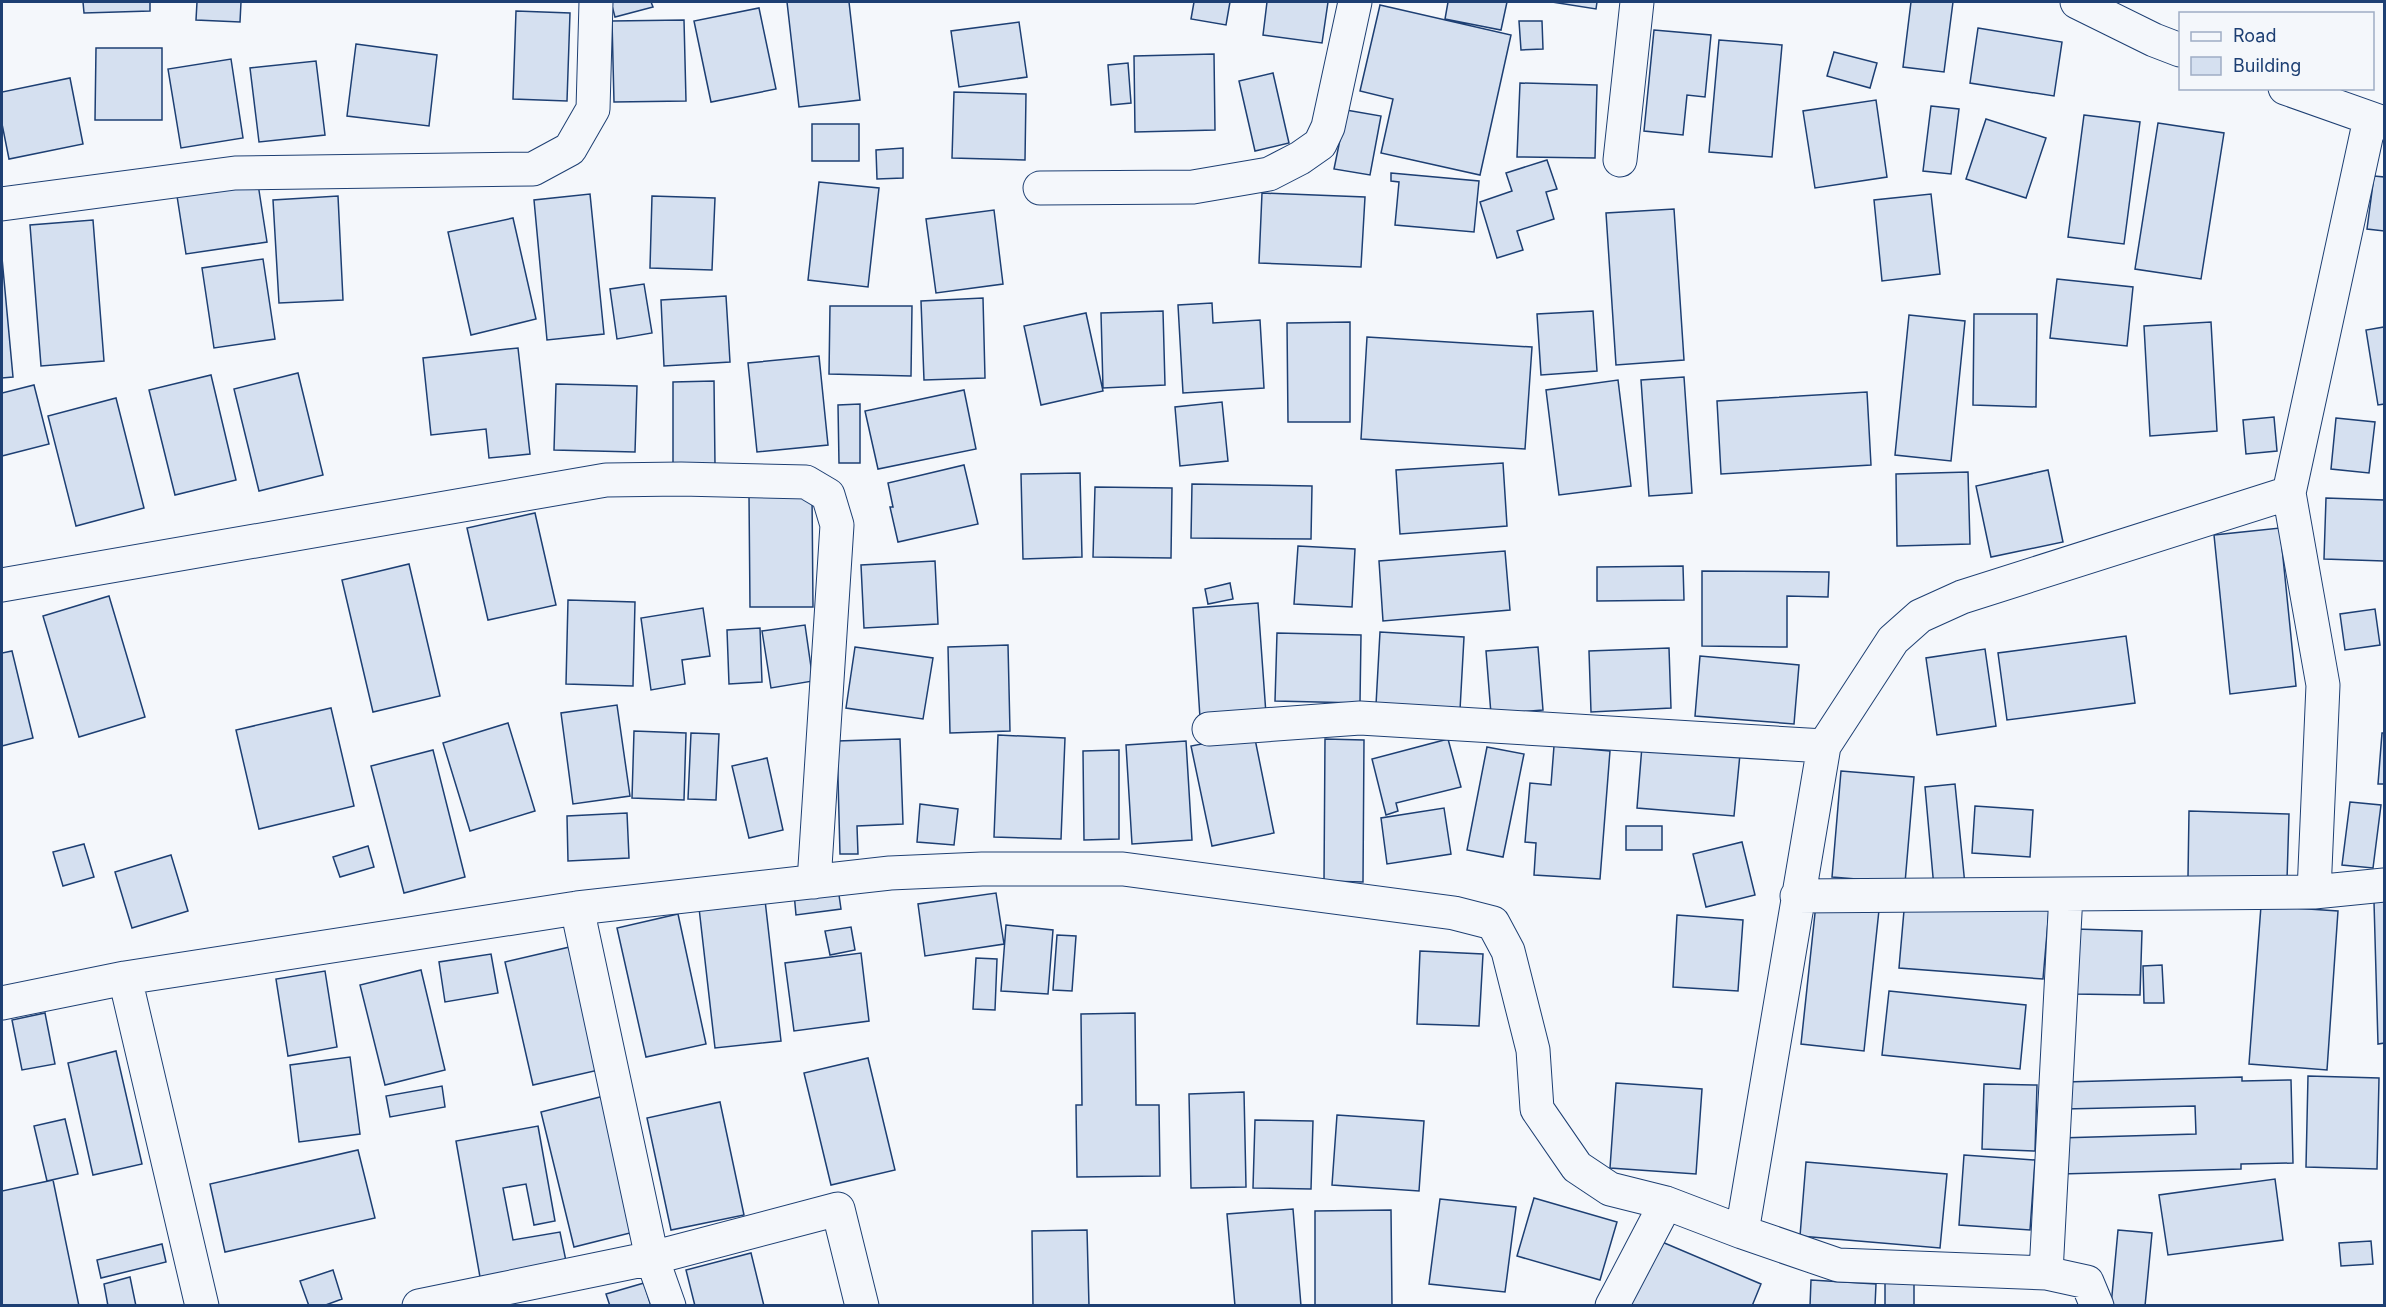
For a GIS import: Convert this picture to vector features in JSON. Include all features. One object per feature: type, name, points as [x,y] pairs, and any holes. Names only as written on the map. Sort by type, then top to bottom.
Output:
[{"type":"street","points":[[2,204],[235,173],[533,169],[570,149],[593,109],[596,2]]},
{"type":"street","points":[[1040,188],[1193,187],[1269,174],[1300,158],[1320,144],[1328,127],[1355,2]]},
{"type":"street","points":[[1620,160],[1637,2]]},
{"type":"street","points":[[2077,2],[2154,40],[2179,49]]},
{"type":"street","points":[[2292,90],[2377,121],[2289,493],[2323,685],[2314,892]]},
{"type":"street","points":[[2,585],[606,480],[806,482],[828,495],[837,525],[814,882]]},
{"type":"street","points":[[1742,1232],[1824,746],[1893,640],[1920,616],[1962,597],[2289,493]]},
{"type":"street","points":[[1209,729],[1360,718],[1824,746]]},
{"type":"street","points":[[2,1003],[125,978],[577,908],[890,873],[971,869],[1123,869],[1454,913],[1492,923],[1508,951],[1533,1050],[1537,1109],[1577,1167],[1610,1189],[1666,1203],[1838,1265],[2046,1273],[2087,1282],[2097,1305]]},
{"type":"street","points":[[1797,896],[2314,892],[2385,885]]},
{"type":"street","points":[[2046,1273],[2067,894]]},
{"type":"street","points":[[577,908],[652,1258],[669,1305]]},
{"type":"street","points":[[125,978],[202,1305]]},
{"type":"street","points":[[1612,1305],[1666,1203]]},
{"type":"street","points":[[419,1305],[652,1258],[838,1209],[862,1305]]},
{"type":"building","points":[[83,2],[150,2],[150,11],[84,13]]},
{"type":"building","points":[[197,2],[241,2],[240,22],[196,20]]},
{"type":"building","points":[[611,2],[651,2],[653,7],[615,17]]},
{"type":"building","points":[[787,2],[849,2],[860,100],[799,107]]},
{"type":"building","points":[[1194,2],[1230,2],[1226,25],[1191,19]]},
{"type":"building","points":[[1267,2],[1328,2],[1322,43],[1263,35]]},
{"type":"building","points":[[1448,2],[1507,2],[1501,30],[1445,19]]},
{"type":"building","points":[[1552,2],[1597,2],[1596,9]]},
{"type":"building","points":[[1911,2],[1953,2],[1944,72],[1903,67]]},
{"type":"building","points":[[1380,5],[1511,35],[1480,175],[1381,153],[1393,99],[1360,91]]},
{"type":"building","points":[[759,8],[776,89],[711,102],[694,21]]},
{"type":"building","points":[[516,11],[570,13],[567,101],[513,99]]},
{"type":"building","points":[[684,20],[686,101],[614,102],[612,21]]},
{"type":"building","points":[[1519,21],[1542,21],[1543,49],[1521,50]]},
{"type":"building","points":[[1019,22],[1027,77],[959,87],[951,31]]},
{"type":"building","points":[[1978,28],[2062,42],[2054,96],[1970,83]]},
{"type":"building","points":[[1654,30],[1711,35],[1705,97],[1687,95],[1683,135],[1644,131]]},
{"type":"building","points":[[1719,40],[1782,45],[1772,157],[1709,152]]},
{"type":"building","points":[[356,44],[437,55],[429,126],[347,116]]},
{"type":"building","points":[[96,48],[162,48],[162,120],[95,120]]},
{"type":"building","points":[[1834,52],[1877,63],[1870,88],[1827,76]]},
{"type":"building","points":[[1214,54],[1215,130],[1135,132],[1134,56]]},
{"type":"building","points":[[231,59],[243,138],[181,148],[168,69]]},
{"type":"building","points":[[316,61],[325,135],[259,142],[250,68]]},
{"type":"building","points":[[1128,63],[1131,103],[1111,105],[1108,65]]},
{"type":"building","points":[[1273,73],[1289,143],[1255,151],[1239,81]]},
{"type":"building","points":[[70,78],[83,144],[9,159],[2,124],[2,92]]},
{"type":"building","points":[[1520,83],[1597,85],[1595,158],[1517,157]]},
{"type":"building","points":[[954,92],[1026,94],[1025,160],[952,158]]},
{"type":"building","points":[[1876,100],[1887,177],[1815,188],[1803,111]]},
{"type":"building","points":[[1931,106],[1959,109],[1951,174],[1923,171]]},
{"type":"building","points":[[1346,110],[1381,116],[1370,175],[1334,169]]},
{"type":"building","points":[[2084,115],[2140,122],[2124,244],[2068,237]]},
{"type":"building","points":[[1986,119],[2046,138],[2026,198],[1966,179]]},
{"type":"building","points":[[2158,123],[2224,133],[2201,279],[2135,269]]},
{"type":"building","points":[[812,124],[859,124],[859,161],[812,161]]},
{"type":"building","points":[[903,148],[903,178],[877,179],[876,150]]},
{"type":"building","points":[[1547,160],[1557,189],[1546,192],[1554,219],[1517,231],[1523,250],[1497,258],[1480,202],[1512,191],[1506,173]]},
{"type":"building","points":[[1391,173],[1479,181],[1474,232],[1395,225],[1399,182],[1391,181]]},
{"type":"building","points":[[2374,176],[2384,177],[2384,231],[2367,229]]},
{"type":"building","points":[[819,182],[879,188],[868,287],[808,280]]},
{"type":"building","points":[[258,184],[267,242],[186,254],[177,196]]},
{"type":"building","points":[[1262,193],[1365,197],[1361,267],[1259,263]]},
{"type":"building","points":[[590,194],[604,334],[547,340],[534,200]]},
{"type":"building","points":[[1931,194],[1940,274],[1882,281],[1874,200]]},
{"type":"building","points":[[338,196],[343,300],[279,303],[273,200]]},
{"type":"building","points":[[652,196],[715,198],[712,270],[650,268]]},
{"type":"building","points":[[1674,209],[1684,360],[1616,365],[1606,213]]},
{"type":"building","points":[[994,210],[1003,284],[936,293],[926,219]]},
{"type":"building","points":[[513,218],[536,319],[471,335],[448,232]]},
{"type":"building","points":[[93,220],[104,361],[41,366],[30,225]]},
{"type":"building","points":[[2,258],[13,377],[2,378]]},
{"type":"building","points":[[263,259],[275,339],[214,348],[202,268]]},
{"type":"building","points":[[2057,279],[2133,287],[2127,346],[2050,338]]},
{"type":"building","points":[[644,284],[652,333],[617,339],[610,289]]},
{"type":"building","points":[[726,296],[730,362],[664,366],[661,300]]},
{"type":"building","points":[[983,298],[985,378],[924,380],[921,301]]},
{"type":"building","points":[[1212,303],[1213,323],[1260,320],[1264,388],[1183,393],[1178,305]]},
{"type":"building","points":[[830,306],[912,306],[911,376],[829,374]]},
{"type":"building","points":[[1163,311],[1165,385],[1103,388],[1101,313]]},
{"type":"building","points":[[1593,311],[1597,371],[1541,375],[1537,314]]},
{"type":"building","points":[[1086,313],[1103,391],[1041,405],[1024,326]]},
{"type":"building","points":[[1974,314],[2037,314],[2036,407],[1973,405]]},
{"type":"building","points":[[1909,315],[1965,321],[1951,461],[1895,455]]},
{"type":"building","points":[[1350,322],[1350,422],[1288,422],[1287,323]]},
{"type":"building","points":[[2211,322],[2217,431],[2150,436],[2144,326]]},
{"type":"building","points":[[2384,327],[2384,404],[2378,405],[2366,330]]},
{"type":"building","points":[[1367,337],[1532,347],[1525,449],[1361,439]]},
{"type":"building","points":[[518,348],[530,454],[489,458],[486,429],[431,435],[423,358]]},
{"type":"building","points":[[819,356],[828,445],[757,452],[748,363]]},
{"type":"building","points":[[298,373],[323,475],[259,491],[234,389]]},
{"type":"building","points":[[211,375],[236,480],[175,495],[149,390]]},
{"type":"building","points":[[1684,377],[1692,493],[1649,496],[1641,380]]},
{"type":"building","points":[[1618,380],[1631,486],[1559,495],[1546,390]]},
{"type":"building","points":[[714,381],[715,465],[673,465],[673,382]]},
{"type":"building","points":[[556,384],[637,386],[635,452],[554,450]]},
{"type":"building","points":[[34,385],[49,444],[2,456],[2,393]]},
{"type":"building","points":[[964,390],[976,449],[878,469],[865,411]]},
{"type":"building","points":[[1867,392],[1871,465],[1721,474],[1717,401]]},
{"type":"building","points":[[116,398],[144,508],[76,526],[48,416]]},
{"type":"building","points":[[1222,402],[1228,461],[1180,466],[1175,407]]},
{"type":"building","points":[[860,404],[860,463],[839,463],[838,405]]},
{"type":"building","points":[[2274,417],[2277,451],[2246,454],[2243,420]]},
{"type":"building","points":[[2336,418],[2375,422],[2369,473],[2331,469]]},
{"type":"building","points":[[1503,463],[1507,526],[1400,534],[1396,470]]},
{"type":"building","points":[[964,465],[978,524],[898,542],[890,507],[893,507],[888,483]]},
{"type":"building","points":[[2048,470],[2063,542],[1991,557],[1976,486]]},
{"type":"building","points":[[1968,472],[1970,544],[1897,546],[1896,474]]},
{"type":"building","points":[[1080,473],[1082,557],[1023,559],[1021,474]]},
{"type":"building","points":[[1192,484],[1312,486],[1311,539],[1191,538]]},
{"type":"building","points":[[1095,487],[1172,488],[1171,558],[1093,557]]},
{"type":"building","points":[[812,494],[813,607],[750,607],[749,495]]},
{"type":"building","points":[[2326,498],[2384,500],[2384,561],[2324,559]]},
{"type":"building","points":[[535,513],[556,605],[488,620],[467,528]]},
{"type":"building","points":[[2280,528],[2296,686],[2230,694],[2214,535]]},
{"type":"building","points":[[1298,546],[1355,549],[1352,607],[1294,604]]},
{"type":"building","points":[[1505,551],[1510,610],[1383,621],[1379,561]]},
{"type":"building","points":[[935,561],[938,624],[864,628],[861,565]]},
{"type":"building","points":[[409,564],[440,696],[373,712],[342,580]]},
{"type":"building","points":[[1683,566],[1684,600],[1597,601],[1597,567]]},
{"type":"building","points":[[1702,571],[1829,572],[1828,597],[1787,596],[1787,647],[1702,646]]},
{"type":"building","points":[[1230,583],[1233,599],[1208,604],[1205,589]]},
{"type":"building","points":[[109,596],[145,717],[79,737],[43,616]]},
{"type":"building","points":[[568,600],[635,602],[633,686],[566,684]]},
{"type":"building","points":[[1258,603],[1266,714],[1200,718],[1193,608]]},
{"type":"building","points":[[703,608],[710,656],[682,660],[685,684],[651,690],[641,618]]},
{"type":"building","points":[[2375,609],[2380,645],[2345,650],[2340,614]]},
{"type":"building","points":[[805,625],[813,681],[771,688],[762,631]]},
{"type":"building","points":[[760,628],[762,682],[729,684],[727,630]]},
{"type":"building","points":[[1380,632],[1464,637],[1460,710],[1376,705]]},
{"type":"building","points":[[1277,633],[1361,635],[1360,703],[1275,701]]},
{"type":"building","points":[[2126,636],[2135,703],[2007,720],[1998,653]]},
{"type":"building","points":[[1008,645],[1010,731],[950,733],[948,647]]},
{"type":"building","points":[[855,647],[933,658],[923,719],[846,708]]},
{"type":"building","points":[[1538,647],[1543,710],[1491,714],[1486,651]]},
{"type":"building","points":[[1669,648],[1671,708],[1591,712],[1589,651]]},
{"type":"building","points":[[1985,649],[1996,726],[1937,735],[1926,658]]},
{"type":"building","points":[[12,651],[33,738],[2,746],[2,653]]},
{"type":"building","points":[[1700,656],[1799,665],[1794,724],[1695,716]]},
{"type":"building","points":[[617,705],[630,796],[573,804],[561,713]]},
{"type":"building","points":[[331,708],[354,806],[259,829],[236,730]]},
{"type":"building","points":[[508,723],[535,811],[470,831],[443,743]]},
{"type":"building","points":[[634,731],[686,733],[684,800],[632,798]]},
{"type":"building","points":[[691,733],[719,734],[716,800],[688,799]]},
{"type":"building","points":[[2382,733],[2384,733],[2384,784],[2378,784]]},
{"type":"building","points":[[1254,734],[1274,833],[1212,846],[1191,746]]},
{"type":"building","points":[[998,735],[1065,738],[1061,839],[994,837]]},
{"type":"building","points":[[900,739],[903,824],[857,826],[858,854],[840,854],[837,741]]},
{"type":"building","points":[[1325,739],[1364,740],[1363,882],[1324,881]]},
{"type":"building","points":[[1448,739],[1461,787],[1396,803],[1398,811],[1386,815],[1372,759]]},
{"type":"building","points":[[1186,741],[1192,840],[1132,844],[1126,745]]},
{"type":"building","points":[[1554,746],[1610,751],[1600,879],[1534,875],[1536,843],[1525,842],[1530,783],[1551,785]]},
{"type":"building","points":[[1642,746],[1740,754],[1734,816],[1637,808]]},
{"type":"building","points":[[1487,747],[1524,754],[1503,857],[1467,850]]},
{"type":"building","points":[[433,750],[465,877],[404,893],[371,766]]},
{"type":"building","points":[[1119,750],[1119,839],[1084,840],[1083,751]]},
{"type":"building","points":[[767,758],[783,830],[749,838],[732,766]]},
{"type":"building","points":[[1841,771],[1914,777],[1905,883],[1832,877]]},
{"type":"building","points":[[1955,784],[1965,885],[1934,888],[1925,787]]},
{"type":"building","points":[[2350,802],[2381,805],[2373,868],[2342,865]]},
{"type":"building","points":[[920,804],[958,809],[954,845],[917,842]]},
{"type":"building","points":[[1975,806],[2033,810],[2030,857],[1972,853]]},
{"type":"building","points":[[1444,808],[1451,854],[1387,864],[1381,818]]},
{"type":"building","points":[[2189,811],[2289,814],[2287,880],[2188,877]]},
{"type":"building","points":[[627,813],[629,858],[568,861],[567,816]]},
{"type":"building","points":[[1626,826],[1662,826],[1662,850],[1626,850]]},
{"type":"building","points":[[1742,842],[1755,895],[1706,907],[1693,854]]},
{"type":"building","points":[[84,844],[94,877],[63,886],[53,852]]},
{"type":"building","points":[[368,846],[374,867],[340,877],[333,857]]},
{"type":"building","points":[[171,855],[188,911],[132,928],[115,872]]},
{"type":"building","points":[[838,888],[841,909],[796,915],[794,893]]},
{"type":"building","points":[[996,893],[1004,944],[925,956],[918,904]]},
{"type":"building","points":[[1905,899],[2049,910],[2043,979],[1899,968]]},
{"type":"building","points":[[765,900],[781,1041],[715,1048],[699,908]]},
{"type":"building","points":[[2384,901],[2384,1043],[2378,1044],[2374,902]]},
{"type":"building","points":[[1816,904],[1879,910],[1864,1051],[1801,1044]]},
{"type":"building","points":[[2261,906],[2338,911],[2327,1070],[2249,1064]]},
{"type":"building","points":[[678,914],[706,1044],[646,1057],[617,928]]},
{"type":"building","points":[[1677,915],[1743,920],[1738,991],[1673,987]]},
{"type":"building","points":[[1006,925],[1053,930],[1048,994],[1001,991]]},
{"type":"building","points":[[851,927],[855,950],[830,955],[825,931]]},
{"type":"building","points":[[2075,929],[2142,931],[2140,995],[2073,994]]},
{"type":"building","points":[[1057,935],[1076,936],[1072,991],[1053,990]]},
{"type":"building","points":[[574,946],[603,1069],[533,1085],[505,962]]},
{"type":"building","points":[[1420,951],[1483,954],[1479,1026],[1417,1024]]},
{"type":"building","points":[[861,953],[869,1021],[794,1031],[785,963]]},
{"type":"building","points":[[491,954],[498,993],[445,1002],[439,962]]},
{"type":"building","points":[[976,958],[997,959],[995,1010],[973,1009]]},
{"type":"building","points":[[2162,965],[2164,1003],[2144,1003],[2143,966]]},
{"type":"building","points":[[421,970],[445,1070],[385,1085],[360,985]]},
{"type":"building","points":[[325,971],[337,1047],[288,1056],[276,979]]},
{"type":"building","points":[[1889,991],[2026,1005],[2020,1069],[1882,1055]]},
{"type":"building","points":[[45,1013],[55,1064],[22,1070],[12,1020]]},
{"type":"building","points":[[1135,1013],[1136,1105],[1159,1105],[1160,1176],[1077,1177],[1076,1105],[1082,1105],[1081,1014]]},
{"type":"building","points":[[116,1051],[142,1164],[93,1175],[68,1063]]},
{"type":"building","points":[[350,1057],[360,1134],[299,1142],[290,1065]]},
{"type":"building","points":[[868,1058],[895,1170],[831,1185],[804,1073]]},
{"type":"building","points":[[2308,1076],[2379,1078],[2377,1169],[2306,1167]]},
{"type":"building","points":[[2242,1077],[2242,1081],[2291,1080],[2293,1163],[2241,1164],[2241,1169],[2061,1174],[2059,1138],[2196,1134],[2195,1106],[2065,1109],[2065,1082]]},
{"type":"building","points":[[1616,1083],[1702,1089],[1696,1174],[1610,1168]]},
{"type":"building","points":[[1984,1084],[2037,1085],[2035,1151],[1982,1149]]},
{"type":"building","points":[[442,1086],[445,1107],[390,1117],[386,1096]]},
{"type":"building","points":[[1244,1092],[1246,1187],[1191,1188],[1189,1094]]},
{"type":"building","points":[[604,1096],[638,1231],[574,1247],[541,1112]]},
{"type":"building","points":[[720,1102],[744,1215],[671,1230],[647,1118]]},
{"type":"building","points":[[1337,1115],[1424,1121],[1419,1191],[1332,1185]]},
{"type":"building","points":[[65,1119],[78,1174],[47,1181],[34,1126]]},
{"type":"building","points":[[1255,1120],[1313,1121],[1311,1189],[1253,1188]]},
{"type":"building","points":[[538,1126],[555,1221],[534,1225],[526,1184],[503,1188],[513,1240],[560,1232],[566,1261],[480,1277],[456,1141]]},
{"type":"building","points":[[358,1150],[375,1218],[225,1252],[210,1184]]},
{"type":"building","points":[[1964,1155],[2035,1160],[2030,1230],[1959,1225]]},
{"type":"building","points":[[1806,1162],[1947,1174],[1940,1248],[1800,1236]]},
{"type":"building","points":[[2275,1179],[2283,1240],[2168,1255],[2159,1195]]},
{"type":"building","points":[[53,1180],[79,1306],[2,1306],[2,1191]]},
{"type":"building","points":[[1534,1198],[1617,1222],[1600,1280],[1517,1256]]},
{"type":"building","points":[[1440,1199],[1516,1207],[1505,1292],[1429,1284]]},
{"type":"building","points":[[1293,1209],[1301,1306],[1235,1306],[1227,1214]]},
{"type":"building","points":[[1391,1210],[1392,1306],[1315,1306],[1315,1211]]},
{"type":"building","points":[[1087,1230],[1089,1306],[1033,1306],[1032,1231]]},
{"type":"building","points":[[2118,1230],[2152,1233],[2145,1306],[2111,1306]]},
{"type":"building","points":[[1655,1239],[1761,1284],[1752,1306],[1626,1306]]},
{"type":"building","points":[[2371,1241],[2373,1264],[2341,1266],[2339,1243]]},
{"type":"building","points":[[162,1244],[166,1262],[101,1278],[97,1260]]},
{"type":"building","points":[[751,1253],[764,1306],[695,1306],[686,1270]]},
{"type":"building","points":[[333,1270],[342,1299],[323,1306],[309,1306],[300,1281]]},
{"type":"building","points":[[130,1277],[136,1306],[108,1306],[104,1284]]},
{"type":"building","points":[[1811,1280],[1876,1284],[1875,1306],[1810,1306]]},
{"type":"building","points":[[1914,1282],[1914,1306],[1885,1306],[1885,1283]]},
{"type":"building","points":[[644,1283],[651,1306],[610,1306],[606,1294]]}]
